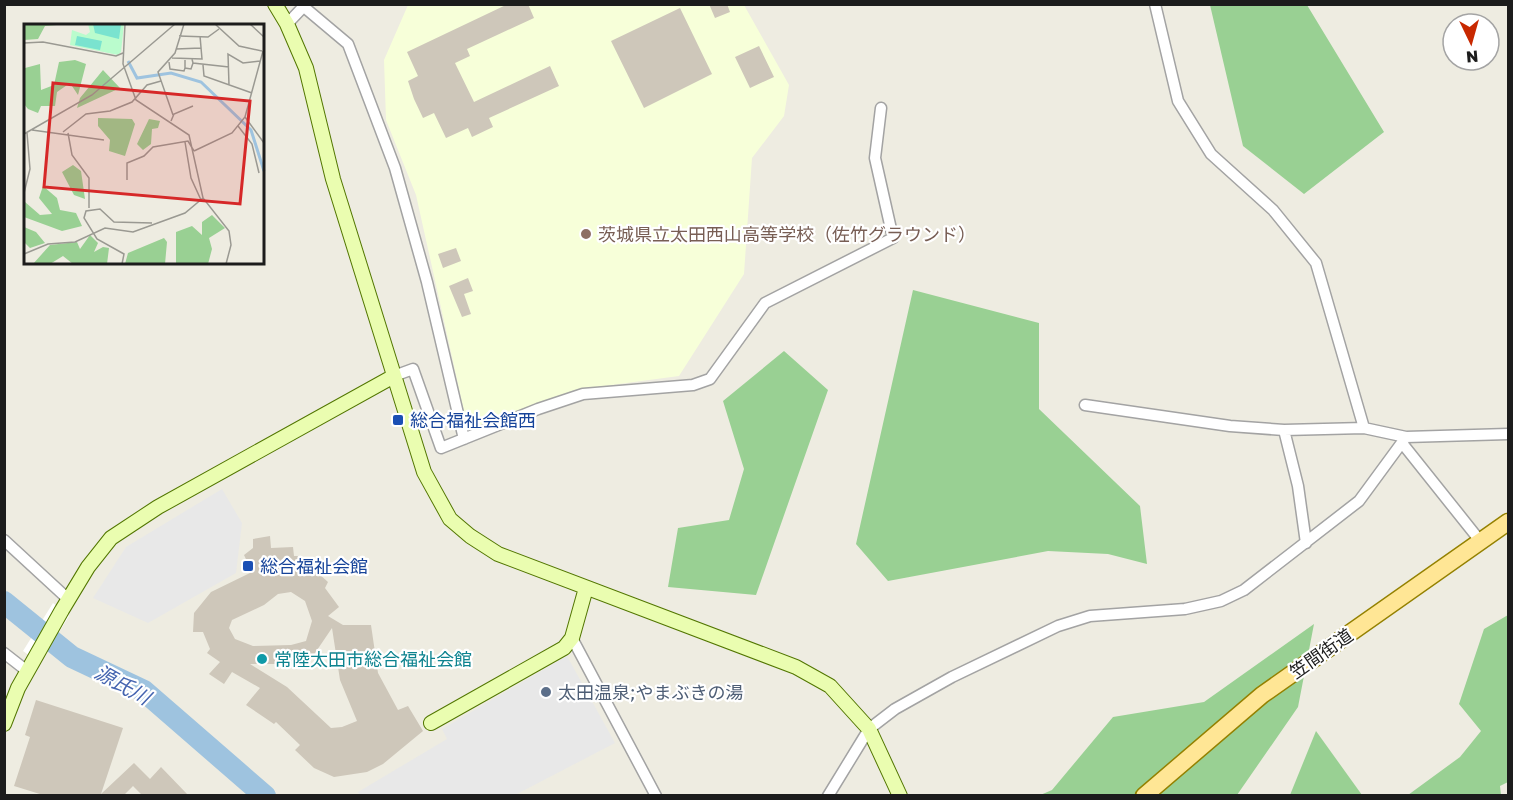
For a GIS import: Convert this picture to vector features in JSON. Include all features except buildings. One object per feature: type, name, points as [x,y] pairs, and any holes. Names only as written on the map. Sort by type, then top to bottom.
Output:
[{"type":"main road","name":"笠間街道","points":[[1143,795],[1262,694],[1509,522]]},
{"type":"street","points":[[274,4],[287,24],[306,68],[333,179],[424,472],[450,519],[470,536],[498,554],[796,667],[830,686],[869,729],[900,795]]},
{"type":"street","points":[[1155,4],[1178,101],[1211,154],[1273,210],[1316,263],[1364,428]]},
{"type":"street","points":[[287,24],[305,6],[348,44],[395,168],[427,282],[464,440]]},
{"type":"street","points":[[4,724],[30,665],[65,604],[100,551],[133,522],[394,376],[412,369],[441,448],[538,409],[583,394],[693,385],[710,379],[765,303],[893,238],[875,158],[881,108]]},
{"type":"street","points":[[1085,405],[1230,426],[1284,430],[1364,428],[1404,440],[1509,434]]},
{"type":"street","points":[[1284,430],[1298,486],[1306,543]]},
{"type":"street","points":[[1404,440],[1481,542]]},
{"type":"street","points":[[828,795],[869,729],[895,709],[943,682],[1058,626],[1090,616],[1185,609],[1221,601],[1244,590],[1359,501],[1404,440]]},
{"type":"street","points":[[4,540],[65,604]]},
{"type":"street","points":[[431,723],[564,648],[572,638],[586,588]]},
{"type":"street","points":[[572,638],[656,795]]},
{"type":"street","points":[[4,653],[30,665]]},
{"type":"shaded area","name":"茨城県立太田西山高等学校（佐竹グラウンド）","points":[[408,5],[744,5],[789,85],[784,116],[752,158],[744,274],[679,376],[574,390],[483,427],[466,420],[416,195],[386,120],[384,60]]},
{"type":"shaded area","points":[[222,489],[242,523],[236,573],[148,623],[93,598],[126,547]]},
{"type":"shaded area","name":"太田温泉;やまぶきの湯","points":[[567,656],[615,743],[515,795],[360,795],[358,792],[447,739],[442,729]]},
{"type":"green space","points":[[1210,5],[1307,5],[1384,132],[1304,194],[1243,146]]},
{"type":"green space","points":[[913,290],[1039,323],[1039,409],[1140,506],[1147,564],[1108,554],[1048,551],[888,581],[856,544]]},
{"type":"green space","points":[[784,351],[828,390],[756,595],[668,587],[678,528],[729,520],[744,469],[723,401]]},
{"type":"green space","points":[[1508,615],[1508,782],[1500,786],[1501,795],[1408,795],[1460,757],[1481,731],[1459,704],[1484,629]]},
{"type":"green space","points":[[1314,624],[1298,707],[1237,795],[1038,796],[1052,790],[1113,717],[1204,702]]},
{"type":"green space","points":[[1316,731],[1362,795],[1290,795]]},
{"type":"pier","points":[[53,603],[69,616],[40,663],[23,651]]},
{"type":"waterway","name":"源氏川","points":[[4,602],[72,657],[144,691],[265,796]]},
{"type":"place","name":"茨城県立太田西山高等学校（佐竹グラウンド）","points":[[586,234]]},
{"type":"place","name":"総合福祉会館西","points":[[398,420]]},
{"type":"place","name":"総合福祉会館","points":[[248,566]]},
{"type":"place","name":"常陸太田市総合福祉会館","points":[[262,659]]},
{"type":"place","name":"太田温泉;やまぶきの湯","points":[[546,692]]}]
